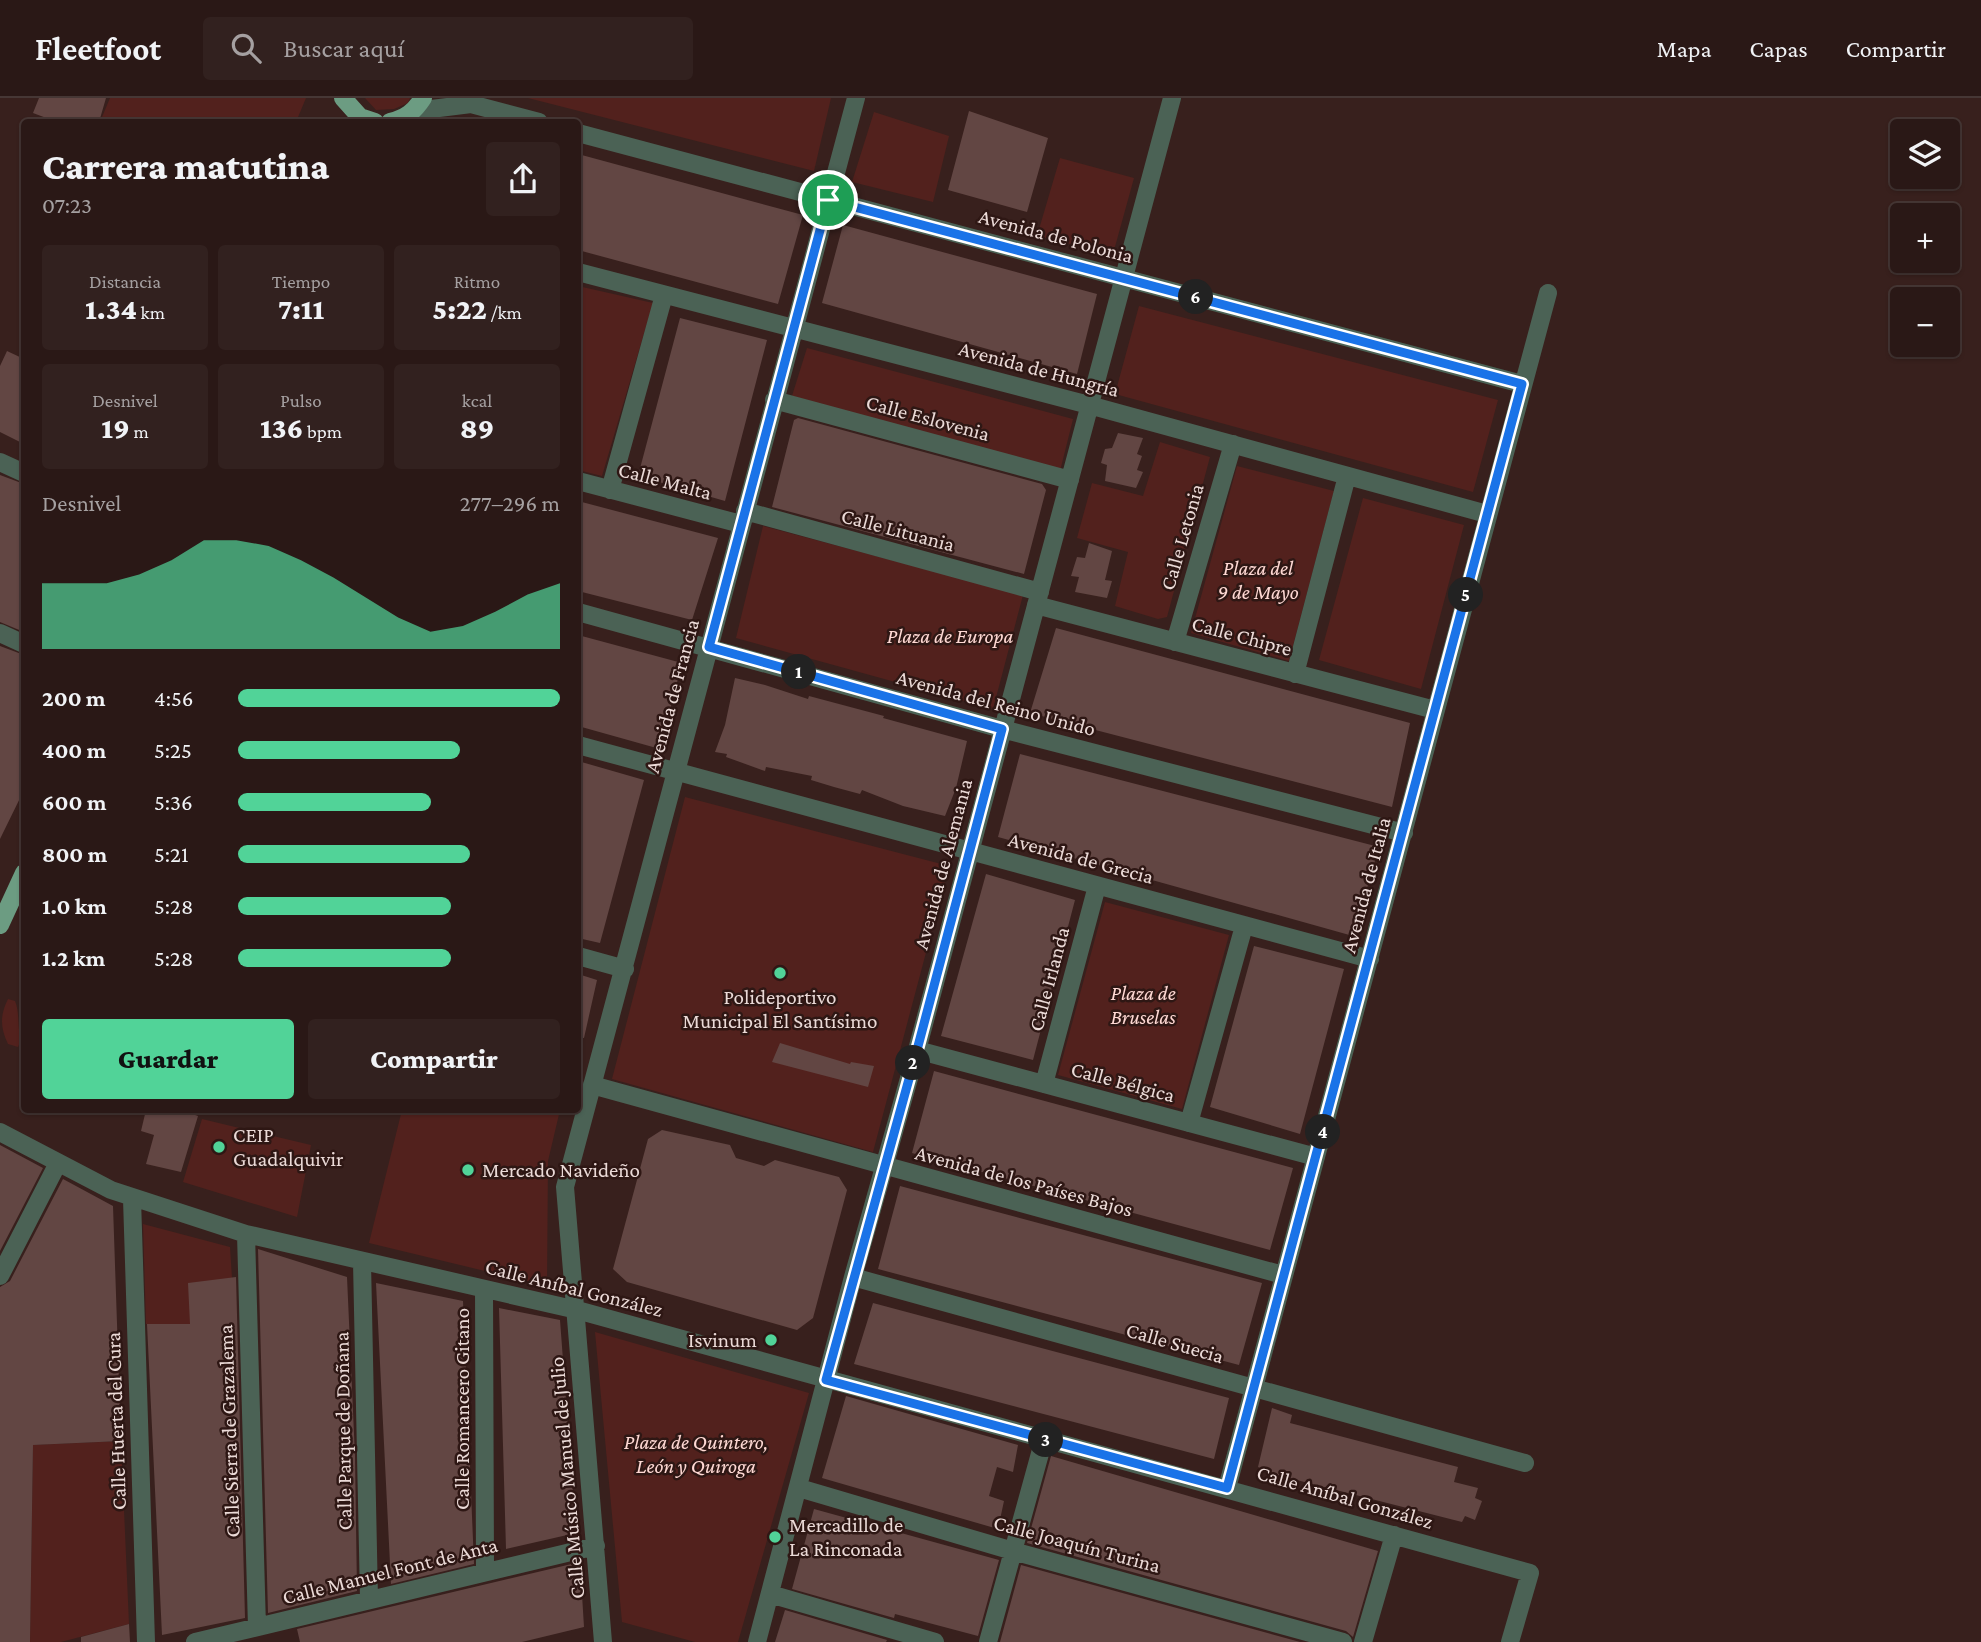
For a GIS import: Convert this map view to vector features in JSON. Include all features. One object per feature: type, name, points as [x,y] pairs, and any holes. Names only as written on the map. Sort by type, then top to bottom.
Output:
[{"type":"main road","points":[[402,119],[419,104]]},
{"type":"main road","points":[[343,108],[366,119]]},
{"type":"main road","points":[[0,925],[21,880]]},
{"type":"street","name":"Avenida de Francia","points":[[577,1310],[565,1187],[856,98]]},
{"type":"street","name":"Avenida de Alemania","points":[[757,1642],[1172,98]]},
{"type":"street","points":[[419,104],[522,119]]},
{"type":"street","name":"Avenida de Polonia","points":[[581,134],[1522,384]]},
{"type":"street","name":"Avenida de Hungría","points":[[581,273],[1090,405],[1487,514]]},
{"type":"street","name":"Avenida de Italia","points":[[1227,1488],[1548,293]]},
{"type":"street","points":[[610,490],[664,295]]},
{"type":"street","name":"Calle Eslovenia","points":[[775,400],[1070,480]]},
{"type":"street","name":"Calle Letonia","points":[[1175,642],[1233,444]]},
{"type":"street","points":[[0,462],[21,472]]},
{"type":"street","points":[[1295,674],[1347,476]]},
{"type":"street","name":"Calle Malta","points":[[581,482],[743,518]]},
{"type":"street","name":"Calle Lituania","points":[[743,518],[1038,599]]},
{"type":"street","name":"Calle Chipre","points":[[1038,599],[1175,642],[1435,710]]},
{"type":"street","name":"Avenida del Reino Unido","points":[[581,613],[1002,729],[1404,833]]},
{"type":"street","points":[[0,633],[21,643]]},
{"type":"street","name":"Avenida de Grecia","points":[[581,746],[1370,959]]},
{"type":"street","name":"Calle Irlanda","points":[[1044,1084],[1097,886]]},
{"type":"street","points":[[1189,1123],[1244,926]]},
{"type":"street","points":[[581,957],[625,969]]},
{"type":"street","name":"Calle Bélgica","points":[[917,1050],[1316,1157]]},
{"type":"street","name":"Avenida de los Países Bajos","points":[[592,1086],[1283,1275]]},
{"type":"street","name":"Calle Aníbal González","points":[[0,1132],[132,1199],[246,1234],[577,1310],[1530,1573],[1510,1642]]},
{"type":"street","points":[[0,1276],[58,1163]]},
{"type":"street","name":"Calle Huerta del Cura","points":[[132,1199],[146,1642]]},
{"type":"street","name":"Calle Sierra de Grazalema","points":[[246,1234],[257,1627]]},
{"type":"street","name":"Calle Parque de Doñana","points":[[362,1262],[369,1599]]},
{"type":"street","name":"Calle Suecia","points":[[853,1277],[1525,1463]]},
{"type":"street","name":"Calle Romancero Gitano","points":[[484,1289],[485,1570]]},
{"type":"street","name":"Calle Músico Manuel de Julio","points":[[577,1310],[603,1640]]},
{"type":"street","points":[[988,1642],[1044,1439]]},
{"type":"street","name":"Calle Joaquín Turina","points":[[799,1488],[1013,1551],[1343,1642]]},
{"type":"street","points":[[1363,1642],[1394,1535]]},
{"type":"street","name":"Calle Manuel Font de Anta","points":[[195,1642],[485,1570],[596,1546]]},
{"type":"street","points":[[770,1594],[901,1637],[935,1642]]},
{"type":"street","points":[[603,1640],[622,1642]]},
{"type":"green space","points":[[110,98],[306,98],[297,119],[101,119]]},
{"type":"green space","points":[[365,98],[410,98],[408,103],[394,109],[376,110]]},
{"type":"green space","points":[[528,98],[831,98],[814,171]]},
{"type":"green space","points":[[874,112],[949,136],[933,202],[852,182]]},
{"type":"green space","points":[[1060,158],[1134,178],[1113,254],[1037,236]]},
{"type":"green space","points":[[581,287],[653,303],[602,476],[581,471]]},
{"type":"green space","points":[[1139,306],[1498,400],[1473,492],[1115,394]]},
{"type":"green space","points":[[807,348],[1073,419],[1060,471],[792,396]]},
{"type":"green space","points":[[1160,442],[1210,457],[1167,617],[1158,619],[1115,606],[1128,552],[1077,538],[1092,483],[1143,496]]},
{"type":"green space","name":"Plaza del 9 de Mayo","points":[[1237,466],[1334,491],[1289,661],[1191,633]]},
{"type":"green space","points":[[1363,498],[1464,525],[1421,689],[1319,660]]},
{"type":"green space","name":"Plaza de Europa","points":[[763,526],[1023,595],[993,709],[736,638]]},
{"type":"green space","name":"Polideportivo Municipal El Santísimo","points":[[685,797],[949,866],[873,1152],[612,1079]]},
{"type":"green space","name":"Plaza de Bruselas","points":[[1105,902],[1229,935],[1182,1109],[1058,1075]]},
{"type":"green space","points":[[8,999],[15,1001],[17,1006],[21,1040],[18,1047],[8,1044],[3,1032],[2,1016]]},
{"type":"green space","points":[[401,1113],[559,1113],[548,1161],[547,1286],[369,1243]]},
{"type":"green space","points":[[202,1119],[311,1145],[297,1217],[183,1182]]},
{"type":"green space","points":[[143,1224],[230,1247],[232,1278],[190,1324],[146,1324]]},
{"type":"green space","name":"Plaza de Quintero, León y Quiroga","points":[[595,1332],[809,1393],[738,1642],[695,1642],[622,1622]]},
{"type":"green space","points":[[121,1441],[129,1624],[61,1642],[30,1642],[33,1445]]},
{"type":"building","points":[[39,98],[106,98],[100,119],[49,119],[33,113]]},
{"type":"building","points":[[969,111],[1048,138],[1027,212],[948,190]]},
{"type":"building","points":[[581,155],[803,215],[778,304],[581,251]]},
{"type":"building","points":[[843,225],[1097,294],[1077,374],[822,303]]},
{"type":"building","points":[[680,318],[767,340],[725,501],[638,476]]},
{"type":"building","points":[[7,351],[21,358],[21,442],[0,432],[0,366]]},
{"type":"building","points":[[798,418],[1042,484],[1046,490],[1024,574],[772,507],[794,420]]},
{"type":"building","points":[[1118,433],[1143,438],[1137,454],[1142,456],[1137,470],[1143,472],[1136,488],[1105,481],[1107,465],[1101,463],[1105,449],[1112,448]]},
{"type":"building","points":[[0,475],[21,483],[21,631],[0,622]]},
{"type":"building","points":[[581,502],[718,538],[692,620],[581,592]]},
{"type":"building","points":[[1089,543],[1112,551],[1105,580],[1112,581],[1107,598],[1075,592],[1079,577],[1071,576],[1077,557],[1085,558]]},
{"type":"building","points":[[1056,628],[1410,723],[1392,807],[1030,713]]},
{"type":"building","points":[[581,636],[682,663],[660,749],[581,727]]},
{"type":"building","points":[[0,646],[21,654],[21,796],[0,839]]},
{"type":"building","points":[[735,678],[808,699],[809,696],[884,716],[883,718],[967,741],[956,788],[945,816],[903,806],[862,790],[860,794],[834,787],[811,780],[812,776],[766,767],[765,771],[726,757],[727,754],[715,752],[725,725]]},
{"type":"building","points":[[1020,754],[1379,847],[1353,936],[998,837]]},
{"type":"building","points":[[581,762],[644,780],[600,943],[581,939]]},
{"type":"building","points":[[986,874],[1075,900],[1033,1060],[941,1036]]},
{"type":"building","points":[[1254,946],[1344,969],[1300,1134],[1210,1107]]},
{"type":"building","points":[[581,975],[597,980],[584,1038],[581,1038]]},
{"type":"building","points":[[780,1043],[850,1064],[874,1066],[868,1087],[772,1062]]},
{"type":"building","points":[[934,1071],[1293,1168],[1270,1250],[912,1153]]},
{"type":"building","points":[[145,1113],[190,1113],[198,1116],[181,1172],[146,1164],[154,1135],[141,1131]]},
{"type":"building","points":[[662,1130],[730,1145],[736,1158],[764,1166],[775,1160],[839,1177],[847,1190],[813,1318],[797,1330],[627,1282],[613,1269],[648,1139]]},
{"type":"building","points":[[0,1145],[43,1168],[0,1251]]},
{"type":"building","points":[[63,1179],[113,1206],[121,1441],[33,1445],[30,1642],[0,1642],[0,1287],[10,1281]]},
{"type":"building","points":[[900,1186],[1262,1283],[1239,1365],[878,1269]]},
{"type":"building","points":[[258,1249],[347,1277],[355,1456],[357,1591],[268,1613]]},
{"type":"building","points":[[236,1277],[245,1618],[162,1635],[147,1324],[190,1324],[188,1283]]},
{"type":"building","points":[[376,1283],[463,1301],[474,1564],[391,1584]]},
{"type":"building","points":[[873,1303],[1229,1398],[1214,1459],[854,1364]]},
{"type":"building","points":[[499,1308],[560,1320],[576,1533],[506,1549]]},
{"type":"building","points":[[846,1396],[1018,1445],[1013,1472],[997,1467],[989,1496],[1004,1501],[998,1529],[822,1478]]},
{"type":"building","points":[[1272,1408],[1292,1415],[1290,1423],[1458,1467],[1454,1482],[1478,1488],[1475,1498],[1482,1501],[1475,1520],[1465,1516],[1462,1522],[1277,1475],[1258,1467]]},
{"type":"building","points":[[1051,1456],[1378,1551],[1353,1637],[1346,1631],[1027,1543]]},
{"type":"building","points":[[814,1509],[999,1560],[978,1636],[895,1614],[894,1618],[792,1589]]},
{"type":"building","points":[[580,1562],[584,1627],[522,1642],[300,1642],[297,1629]]},
{"type":"building","points":[[1021,1565],[1300,1642],[1000,1642]]},
{"type":"building","points":[[785,1610],[887,1640],[775,1642]]},
{"type":"building","points":[[129,1624],[130,1642],[81,1642],[81,1637]]},
{"type":"place","name":"Polideportivo Municipal El Santísimo","points":[[780,973]]},
{"type":"place","name":"CEIP Guadalquivir","points":[[219,1147]]},
{"type":"place","name":"Mercado Navideño","points":[[468,1170]]},
{"type":"place","name":"Isvinum","points":[[771,1340]]},
{"type":"place","name":"Mercadillo de La Rinconada","points":[[775,1537]]},
{"type":"route","points":[[828,200],[1522,384],[1227,1488],[826,1380],[1002,729],[709,647],[828,200]]}]
